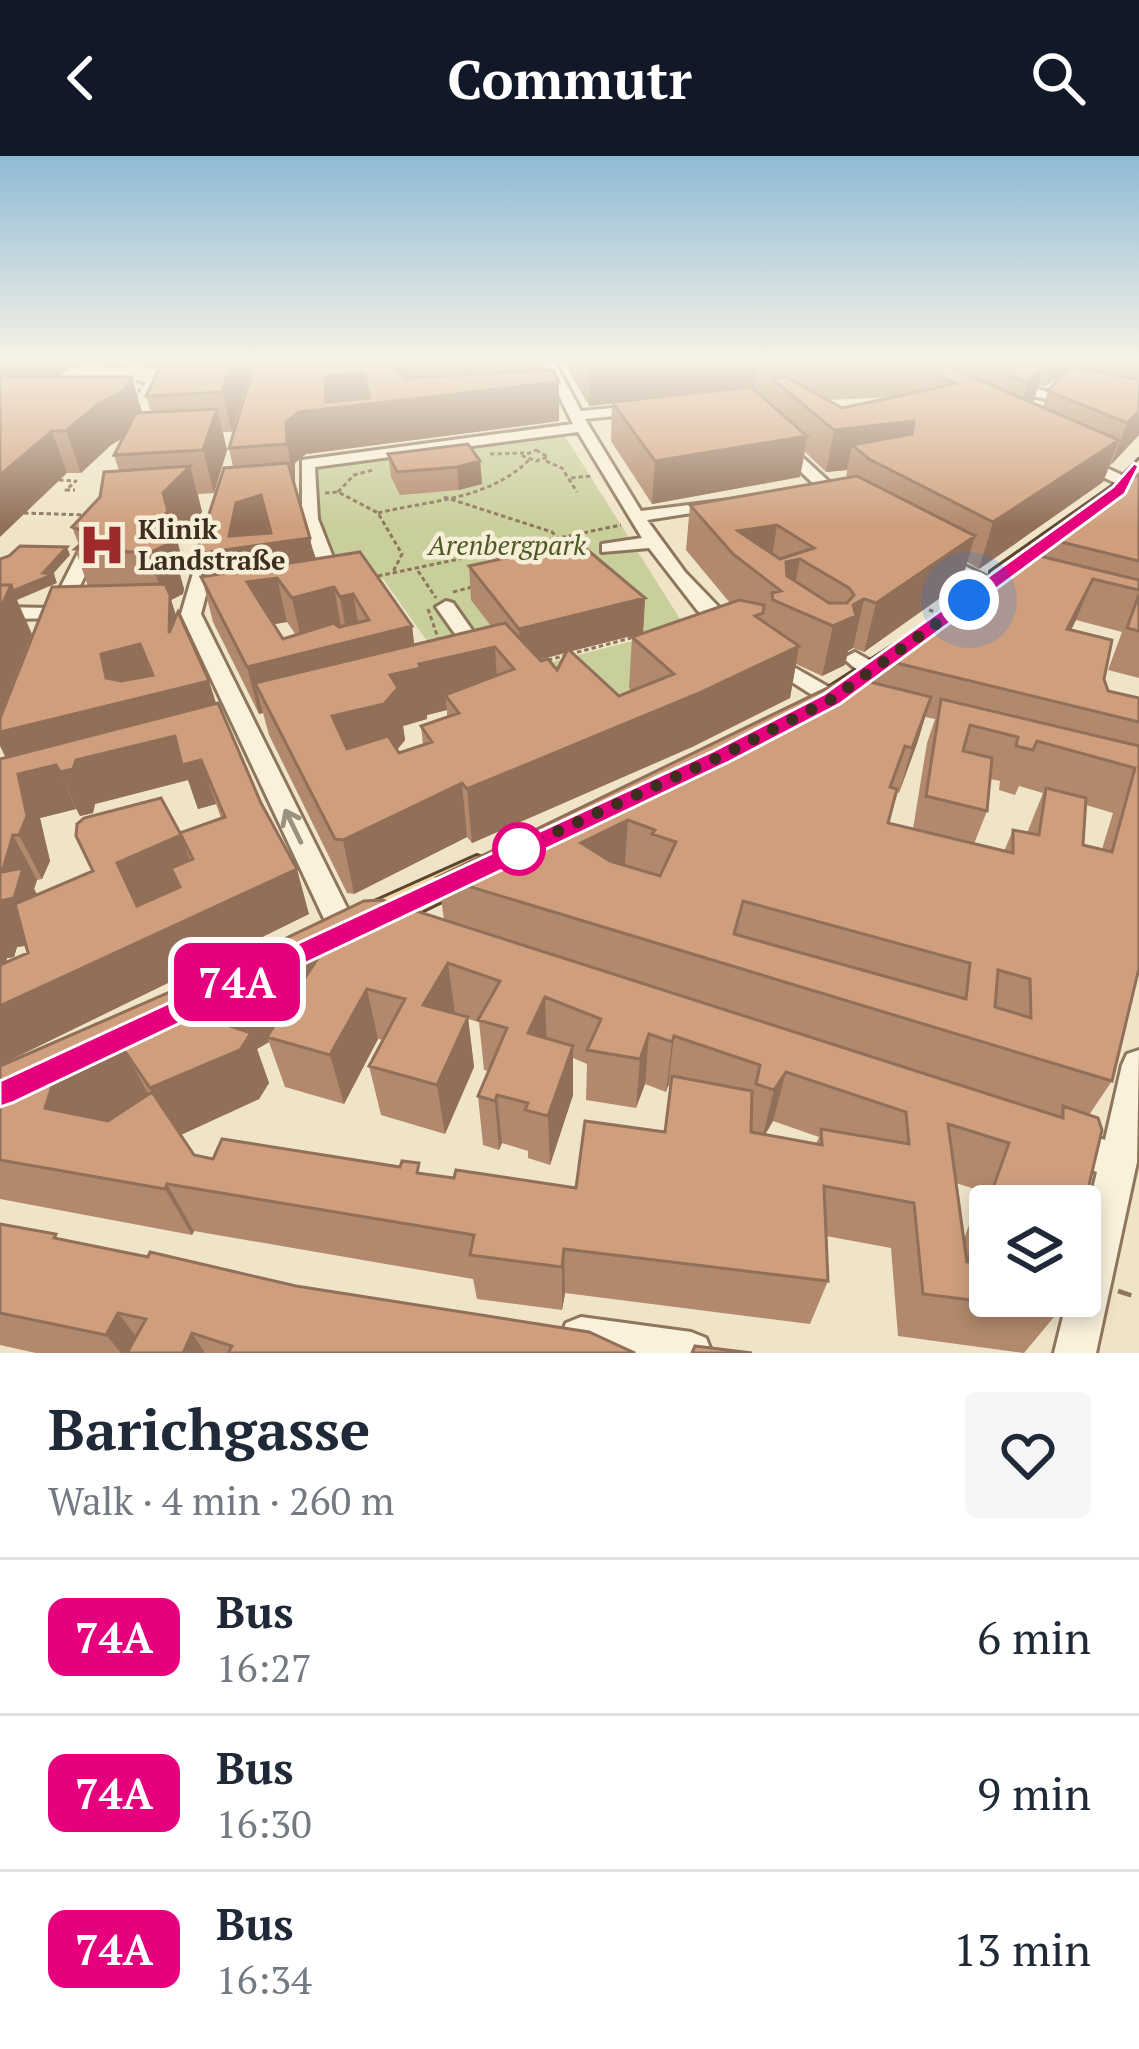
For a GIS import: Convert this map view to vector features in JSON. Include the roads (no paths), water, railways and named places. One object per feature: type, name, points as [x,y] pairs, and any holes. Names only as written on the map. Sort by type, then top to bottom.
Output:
[{"type":"main road","points":[[819,705],[865,664],[988,585],[1134,479]]},
{"type":"main road","points":[[302,952],[512,853]]},
{"type":"street","points":[[574,415],[586,428],[631,520],[664,543],[693,597],[742,639]]},
{"type":"street","points":[[342,588],[308,495],[307,463],[586,428],[630,415]]},
{"type":"street","points":[[416,427],[423,448]]},
{"type":"street","points":[[768,433],[850,510],[871,521]]},
{"type":"street","points":[[1053,449],[1134,479]]},
{"type":"street","points":[[793,491],[850,480]]},
{"type":"street","points":[[631,520],[747,499]]},
{"type":"street","points":[[822,515],[850,510]]},
{"type":"street","points":[[45,643],[96,512]]},
{"type":"street","points":[[210,531],[198,613],[246,730],[360,924],[410,931]]},
{"type":"street","points":[[608,548],[664,543]]},
{"type":"street","points":[[912,544],[988,585]]},
{"type":"street","points":[[440,602],[476,668]]},
{"type":"street","points":[[0,613],[94,614]]},
{"type":"street","points":[[160,614],[198,613]]},
{"type":"street","points":[[769,658],[819,705],[870,717]]},
{"type":"street","points":[[1076,1353],[1139,1065]]},
{"type":"street","points":[[1045,1138],[1119,1162]]},
{"type":"street","points":[[551,1334],[691,1353]]},
{"type":"place","name":"Klinik Landstraße","points":[[102,545]]},
{"type":"park label","name":"Arenbergpark","points":[[507,545]]}]
